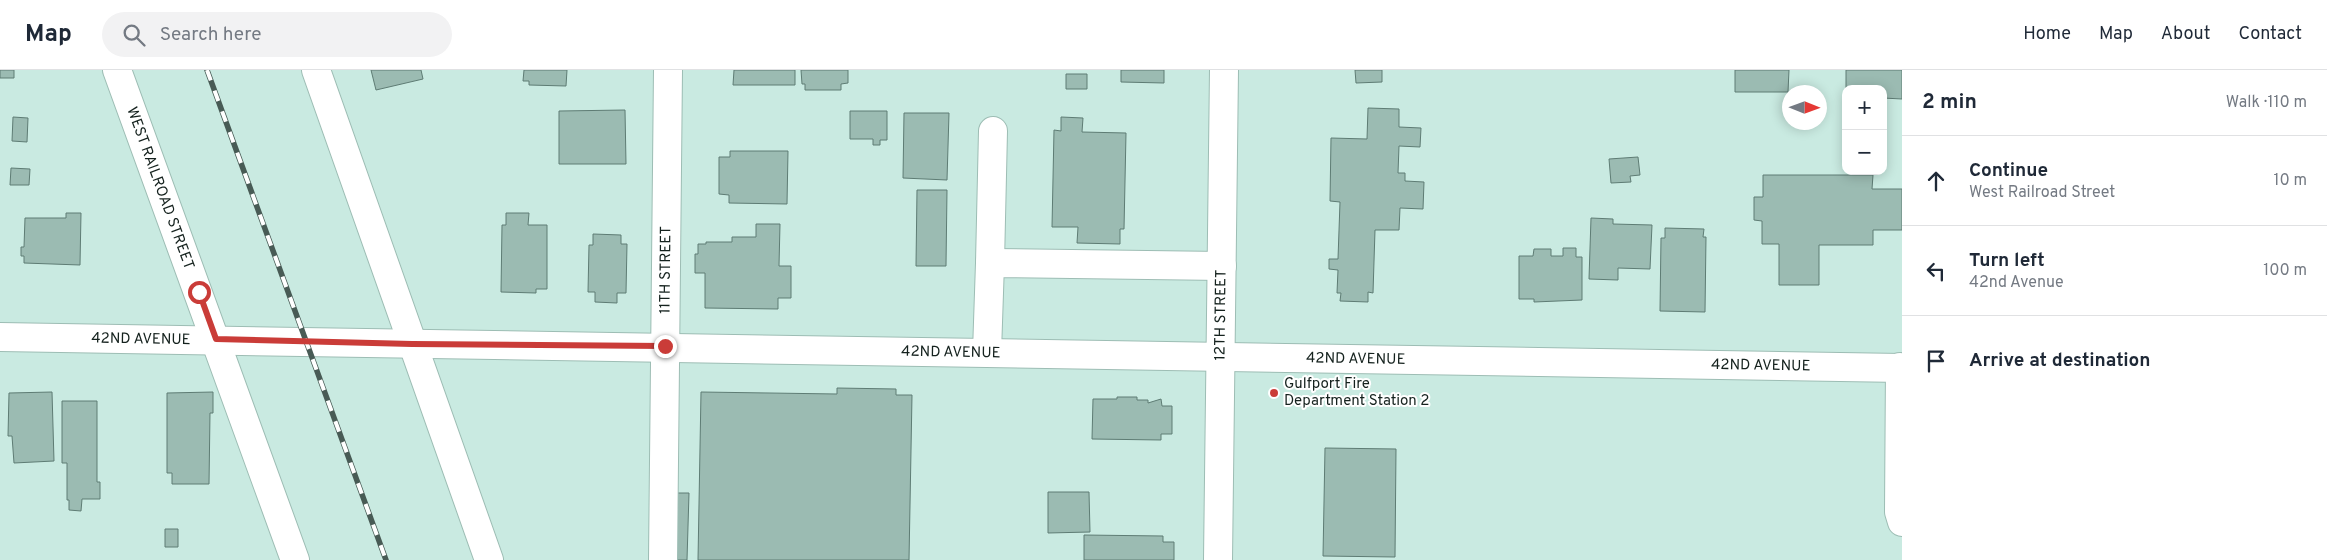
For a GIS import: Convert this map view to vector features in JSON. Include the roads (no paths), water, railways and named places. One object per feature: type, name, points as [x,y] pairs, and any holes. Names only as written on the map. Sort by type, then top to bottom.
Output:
[{"type":"street","name":"WEST RAILROAD STREET","points":[[117,70],[295,560]]},
{"type":"street","points":[[316,70],[489,560]]},
{"type":"street","name":"11TH STREET","points":[[663,560],[668,70]]},
{"type":"street","name":"12TH STREET","points":[[1218,560],[1224,70]]},
{"type":"street","points":[[987,352],[992,131]]},
{"type":"street","points":[[990,263],[1222,266]]},
{"type":"street","name":"42ND AVENUE","points":[[0,337],[1221,355],[1901,368]]},
{"type":"street","points":[[1901,368],[1899,512],[1902,522]]},
{"type":"railway","points":[[207,70],[386,560]]},
{"type":"place","name":"Gulfport Fire Department Station 2","points":[[1274,393]]}]
